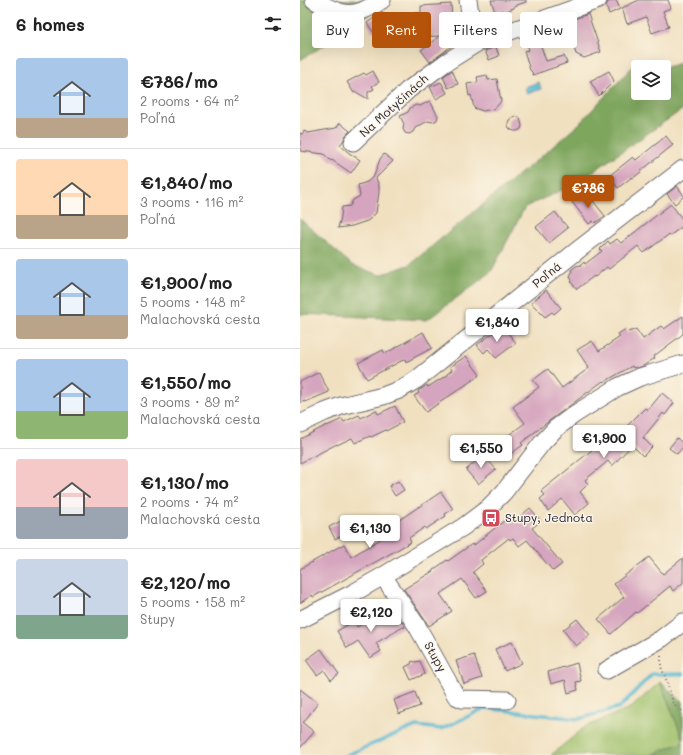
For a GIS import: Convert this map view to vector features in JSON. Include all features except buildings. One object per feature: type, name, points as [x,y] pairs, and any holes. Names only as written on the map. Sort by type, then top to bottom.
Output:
[{"type":"street","points":[[314,0],[344,14],[364,10],[382,0]]},
{"type":"street","points":[[468,0],[470,12]]},
{"type":"street","name":"Na Motyčinách","points":[[512,30],[598,0]]},
{"type":"street","name":"Na Motyčinách","points":[[353,142],[408,90],[468,48]]},
{"type":"street","name":"Poľná","points":[[300,424],[341,406],[399,390],[416,380],[578,250],[683,169]]},
{"type":"street","points":[[300,620],[355,592],[463,527],[487,509],[504,492],[542,443],[555,429],[575,414],[618,387],[640,377],[683,364]]},
{"type":"street","name":"Stupy","points":[[383,576],[417,626],[456,696],[462,699],[507,700]]},
{"type":"street","points":[[607,670],[661,639],[683,622]]},
{"type":"path","points":[[662,667],[673,703],[683,712]]},
{"type":"green space","points":[[300,0],[390,0],[364,18],[364,12],[312,12],[312,48],[320,48],[300,60]]},
{"type":"green space","points":[[683,62],[683,109],[575,184],[525,207],[491,272],[427,320],[300,314],[300,219],[352,265],[380,275],[409,265],[579,124],[631,68],[631,100],[671,100],[671,66]]},
{"type":"green space","points":[[660,682],[683,742],[652,755],[551,755],[585,727],[632,707]]},
{"type":"green space","points":[[660,682],[683,702],[683,739]]},
{"type":"green space","points":[[683,742],[683,755],[652,755]]},
{"type":"water","points":[[539,82],[541,89],[527,94],[525,87]]},
{"type":"waterway","points":[[347,755],[416,726],[442,729],[485,708],[579,719],[620,707],[652,674],[683,674]]},
{"type":"place","name":"Stupy, Jednota","points":[[491,518]]}]
